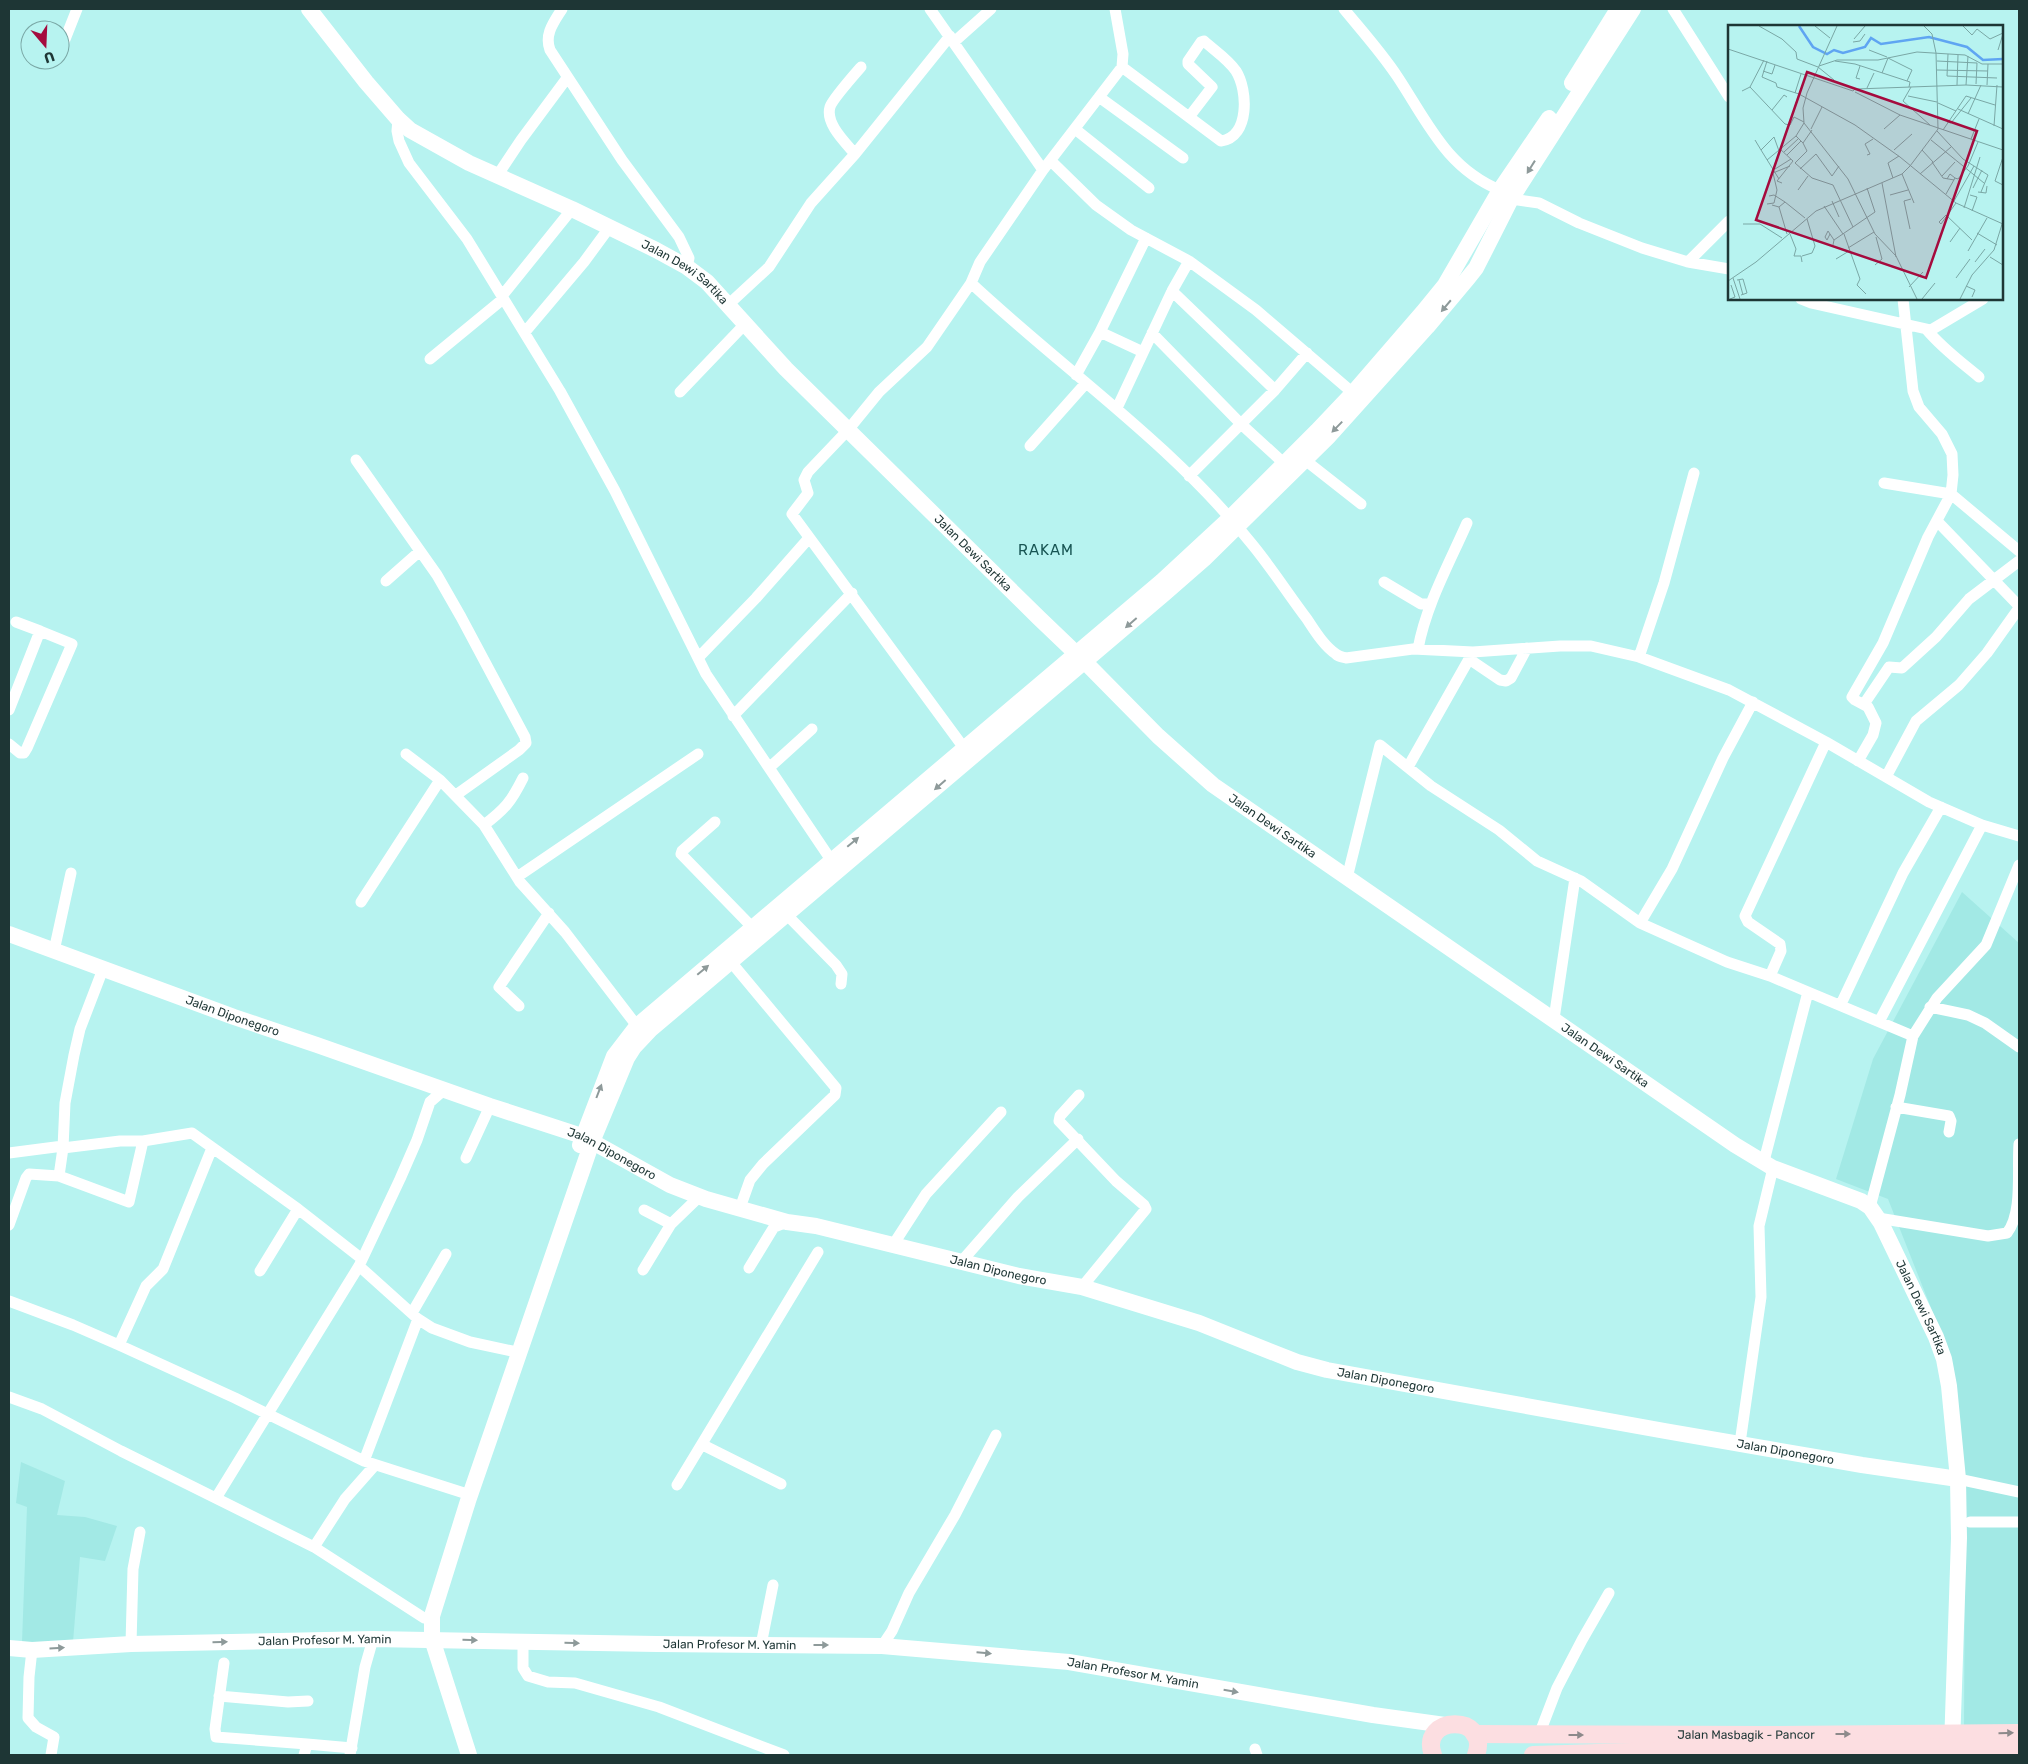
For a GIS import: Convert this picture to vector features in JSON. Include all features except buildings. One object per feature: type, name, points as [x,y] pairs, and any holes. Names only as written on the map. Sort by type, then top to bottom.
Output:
[{"type":"main road","name":"Jalan Dewi Sartika","points":[[309,9],[398,119],[410,130],[444,150],[572,209],[687,267],[707,282],[786,369],[1196,772],[1236,802],[1728,1140],[1768,1164],[1829,1189],[1874,1212],[1920,1301],[1944,1359],[1958,1479],[1959,1538],[1951,1745]]},
{"type":"main road","points":[[462,1755],[428,1639],[424,1618],[512,1351],[587,1139],[634,1046],[727,957],[753,928],[831,860],[1081,658],[1162,582],[1234,522],[1289,468],[1353,393],[1476,268],[1480,244],[1506,194],[1564,95],[1618,9]]},
{"type":"main road","points":[[1506,194],[1633,9]]},
{"type":"main road","points":[[1289,468],[1305,460],[1361,402],[1422,324],[1460,261],[1480,244]]},
{"type":"main road","points":[[469,1755],[428,1639],[433,1611],[464,1498],[614,1056],[637,1026],[727,957],[787,915],[961,756]]},
{"type":"main road","name":"Jalan Diponegoro","points":[[9,934],[234,1017],[587,1139],[670,1184],[700,1196],[787,1222],[816,1226],[1018,1276],[1082,1287],[1199,1323],[1297,1362],[1326,1370],[1862,1465],[1958,1479]]},
{"type":"main road","name":"Jalan Profesor M. Yamin","points":[[9,1648],[32,1650],[131,1644],[373,1639],[882,1646],[1070,1662],[1373,1715],[1445,1725]]},
{"type":"main road","points":[[1433,1755],[1431,1746],[1435,1733],[1445,1725],[1452,1723],[1465,1725],[1474,1734],[1478,1743],[1476,1755]]},
{"type":"main road","name":"Jalan Masbagik - Pancor","points":[[1533,1755],[1951,1745],[2019,1733]]},
{"type":"main road","name":"Jalan Masbagik - Pancor","points":[[1474,1734],[2019,1747]]},
{"type":"street","points":[[70,27],[77,9]]},
{"type":"street","points":[[562,9],[547,39],[550,50],[634,178],[679,237],[689,258],[687,267]]},
{"type":"street","points":[[930,9],[1047,165],[1096,205],[1146,238],[1189,261],[1256,310],[1353,393]]},
{"type":"street","points":[[729,304],[769,267],[811,203],[952,39],[992,9]]},
{"type":"street","points":[[961,756],[852,594],[792,514],[808,493],[804,478],[848,430],[879,392],[927,347],[953,312],[971,283],[980,262],[1047,165],[1122,67],[1123,54],[1115,9]]},
{"type":"street","points":[[1344,9],[1396,74],[1448,153],[1481,182],[1506,194],[1538,203],[1579,223],[1642,248],[1688,262],[1728,269]]},
{"type":"street","points":[[1673,9],[1728,95]]},
{"type":"street","points":[[1122,67],[1220,141],[1227,140],[1234,135],[1243,118],[1242,82],[1230,64],[1204,42],[1201,42],[1188,61],[1188,64],[1212,87],[1189,117]]},
{"type":"street","points":[[855,154],[838,133],[829,114],[830,106],[860,67]]},
{"type":"street","points":[[497,176],[567,78]]},
{"type":"street","points":[[1099,97],[1183,158]]},
{"type":"street","points":[[398,119],[397,131],[409,163],[460,228],[560,391],[616,491],[715,690],[770,767],[831,860]]},
{"type":"street","points":[[1075,129],[1149,188]]},
{"type":"street","points":[[430,359],[502,297],[572,209]]},
{"type":"street","points":[[1688,262],[1728,222]]},
{"type":"street","points":[[525,332],[610,228]]},
{"type":"street","points":[[1076,375],[1100,332],[1146,238]]},
{"type":"street","points":[[1116,408],[1172,291],[1189,261]]},
{"type":"street","points":[[971,283],[1116,408],[1189,476],[1234,522],[1268,564],[1317,633],[1337,656],[1346,658],[1418,649],[1471,655],[1527,648],[1591,646],[1639,657],[1720,686],[1826,742],[1940,807],[1982,825],[2019,836]]},
{"type":"street","points":[[1172,291],[1275,390]]},
{"type":"street","points":[[1804,300],[1859,315],[1906,323],[1927,330],[1931,330],[1980,300]]},
{"type":"street","points":[[1858,761],[1873,735],[1876,723],[1868,707],[1852,697],[1883,643],[1928,537],[1951,494],[1954,475],[1952,454],[1942,434],[1924,415],[1916,399],[1903,300]]},
{"type":"street","points":[[680,392],[746,323]]},
{"type":"street","points":[[1927,330],[1942,348],[1950,352],[1980,377]]},
{"type":"street","points":[[1100,332],[1143,352]]},
{"type":"street","points":[[1152,333],[1241,424],[1289,468]]},
{"type":"street","points":[[1189,476],[1275,390],[1307,353]]},
{"type":"street","points":[[1030,446],[1086,383]]},
{"type":"street","points":[[356,460],[437,576],[461,617],[526,740],[519,750],[456,795]]},
{"type":"street","points":[[1305,460],[1361,504]]},
{"type":"street","points":[[1639,657],[1664,583],[1694,473]]},
{"type":"street","points":[[1884,483],[1951,494],[2019,551]]},
{"type":"street","points":[[1886,777],[1916,721],[1965,679],[1994,643],[2019,607],[1936,521]]},
{"type":"street","points":[[1418,649],[1430,604],[1467,523]]},
{"type":"street","points":[[698,658],[756,598],[809,538]]},
{"type":"street","points":[[386,581],[420,551]]},
{"type":"street","points":[[1864,704],[1888,667],[1902,668],[1936,637],[1970,599],[2019,561]]},
{"type":"street","points":[[1384,582],[1422,604],[1430,604]]},
{"type":"street","points":[[733,716],[852,594]]},
{"type":"street","points":[[9,744],[20,753],[24,752],[27,748],[72,646],[70,642],[16,622]]},
{"type":"street","points":[[9,710],[40,631]]},
{"type":"street","points":[[1471,655],[1500,680],[1506,681],[1511,678],[1527,648]]},
{"type":"street","points":[[1408,767],[1471,655]]},
{"type":"street","points":[[1640,923],[1672,869],[1719,765],[1753,702]]},
{"type":"street","points":[[770,767],[812,729]]},
{"type":"street","points":[[1770,976],[1781,951],[1780,944],[1748,922],[1745,916],[1826,742]]},
{"type":"street","points":[[1347,878],[1380,745],[1431,786],[1499,830],[1537,861],[1575,878],[1640,923],[1727,962],[1770,976],[1841,1004],[1913,1036]]},
{"type":"street","points":[[406,754],[440,780],[484,826],[517,877],[549,913],[637,1026]]},
{"type":"street","points":[[517,877],[698,754]]},
{"type":"street","points":[[484,826],[505,809],[512,800],[523,778]]},
{"type":"street","points":[[361,902],[440,780]]},
{"type":"street","points":[[1841,1004],[1903,873],[1940,807]]},
{"type":"street","points":[[715,822],[681,854],[753,928]]},
{"type":"street","points":[[1880,1020],[1982,825]]},
{"type":"street","points":[[2019,865],[1986,945],[1930,1007],[1913,1036],[1874,1212],[1988,1236],[2007,1233],[2012,1228],[2017,1202],[2019,1144]]},
{"type":"street","points":[[54,951],[71,873]]},
{"type":"street","points":[[1554,1019],[1575,878]]},
{"type":"street","points":[[519,1006],[498,988],[549,913]]},
{"type":"street","points":[[787,915],[836,965],[842,974],[840,984]]},
{"type":"street","points":[[727,957],[836,1088],[834,1095],[773,1152],[750,1180],[740,1208]]},
{"type":"street","points":[[59,1176],[63,1147],[65,1103],[74,1056],[80,1029],[103,969]]},
{"type":"street","points":[[1740,1443],[1761,1297],[1759,1226],[1768,1164],[1808,992]]},
{"type":"street","points":[[1930,1007],[1968,1015],[1985,1023],[2019,1047]]},
{"type":"street","points":[[216,1498],[266,1413],[361,1262],[400,1180],[417,1140],[430,1102],[445,1089]]},
{"type":"street","points":[[1079,1095],[1058,1118],[1102,1168],[1144,1205],[1146,1209],[1082,1287]]},
{"type":"street","points":[[466,1158],[490,1106]]},
{"type":"street","points":[[1896,1107],[1949,1116],[1951,1121],[1949,1132]]},
{"type":"street","points":[[894,1245],[926,1194],[1001,1112]]},
{"type":"street","points":[[9,1153],[120,1141],[142,1141],[192,1133],[298,1209],[361,1262],[415,1316],[432,1328],[470,1342],[512,1351]]},
{"type":"street","points":[[962,1262],[1018,1197],[1078,1139]]},
{"type":"street","points":[[9,1225],[29,1174],[59,1176],[128,1202],[142,1141]]},
{"type":"street","points":[[119,1345],[146,1286],[163,1269],[212,1148]]},
{"type":"street","points":[[643,1270],[671,1224],[700,1196]]},
{"type":"street","points":[[260,1271],[298,1209]]},
{"type":"street","points":[[644,1210],[671,1224]]},
{"type":"street","points":[[749,1268],[774,1226],[787,1222]]},
{"type":"street","points":[[677,1485],[703,1445],[818,1252]]},
{"type":"street","points":[[314,1547],[369,1463],[415,1316],[446,1254]]},
{"type":"street","points":[[9,1301],[74,1325],[119,1345],[369,1463],[464,1498]]},
{"type":"street","points":[[9,1397],[42,1409],[121,1451],[314,1547],[424,1618]]},
{"type":"street","points":[[882,1646],[892,1631],[909,1593],[954,1516],[996,1435]]},
{"type":"street","points":[[703,1445],[781,1484]]},
{"type":"street","name":"Jalan Diponegoro","points":[[1958,1479],[2019,1492]]},
{"type":"street","points":[[1970,1522],[2019,1522]]},
{"type":"street","points":[[131,1644],[133,1569],[140,1532]]},
{"type":"street","points":[[761,1645],[773,1585]]},
{"type":"street","points":[[1539,1735],[1557,1688],[1582,1640],[1610,1593]]},
{"type":"street","points":[[224,1663],[214,1729],[216,1737],[306,1750],[351,1752],[365,1667],[373,1639]]},
{"type":"street","points":[[523,1642],[523,1668],[528,1676],[548,1682],[575,1683],[658,1707],[784,1755]]},
{"type":"street","points":[[32,1650],[28,1718],[36,1727],[54,1737],[51,1755]]},
{"type":"street","points":[[219,1696],[288,1702],[308,1701]]},
{"type":"shaded area","points":[[1962,892],[2019,943],[2019,1729],[1964,1729],[1965,1524],[1952,1361],[1888,1199],[1836,1179],[1873,1059]]},
{"type":"shaded area","points":[[21,1462],[65,1481],[57,1515],[85,1517],[117,1526],[105,1561],[80,1557],[73,1642],[22,1642],[27,1507],[16,1503]]},
{"type":"district","name":"RAKAM","points":[[1046,550]]}]
